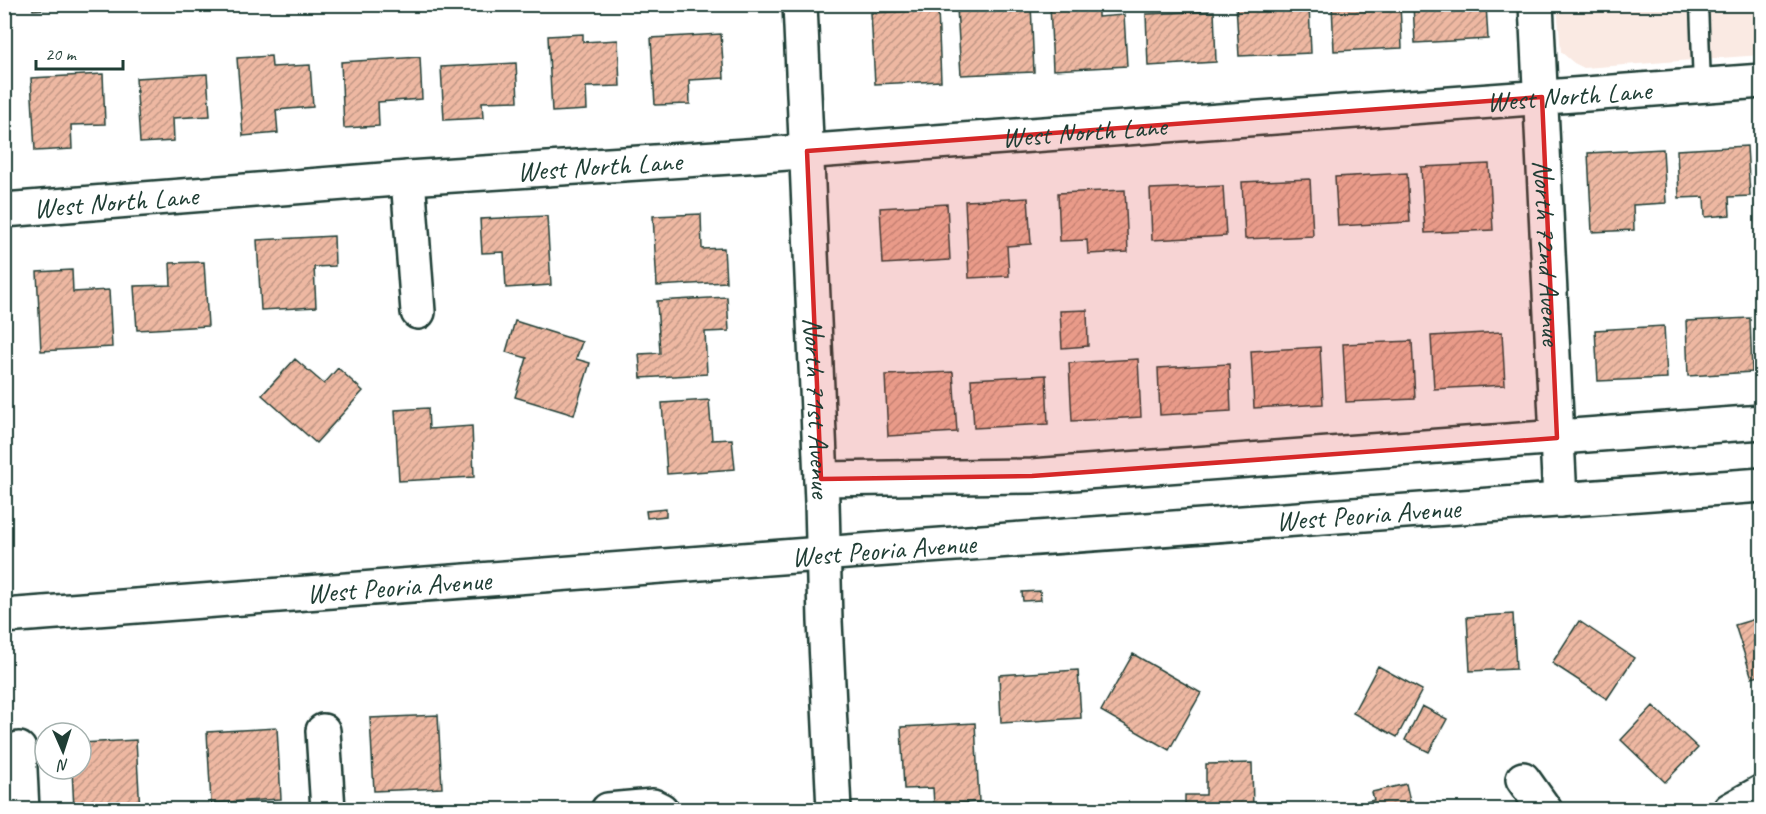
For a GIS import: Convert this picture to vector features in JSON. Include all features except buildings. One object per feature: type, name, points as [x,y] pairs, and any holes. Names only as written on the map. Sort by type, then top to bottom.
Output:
[{"type":"street","name":"North 71st Avenue","points":[[800,4],[834,810]]},
{"type":"street","name":"North 72nd Avenue","points":[[1536,4],[1560,500]]},
{"type":"street","name":"West North Lane","points":[[4,210],[408,178],[1761,81]]},
{"type":"street","points":[[408,178],[418,312]]},
{"type":"street","points":[[821,480],[1032,476],[1761,422]]},
{"type":"street","name":"West Peoria Avenue","points":[[4,616],[1761,485]]},
{"type":"street","points":[[323,731],[328,810]]},
{"type":"street","points":[[19,748],[22,810]]},
{"type":"street","points":[[1523,779],[1545,810]]},
{"type":"street","points":[[1731,810],[1761,792]]},
{"type":"street","points":[[608,810],[653,806],[661,810]]},
{"type":"lane","points":[[1699,4],[1702,86]]},
{"type":"highlighted area","points":[[1542,97],[1557,438],[1032,476],[821,479],[807,151]]},
{"type":"shaded area","points":[[1557,5],[1761,5],[1761,55],[1584,68],[1561,52]]}]
